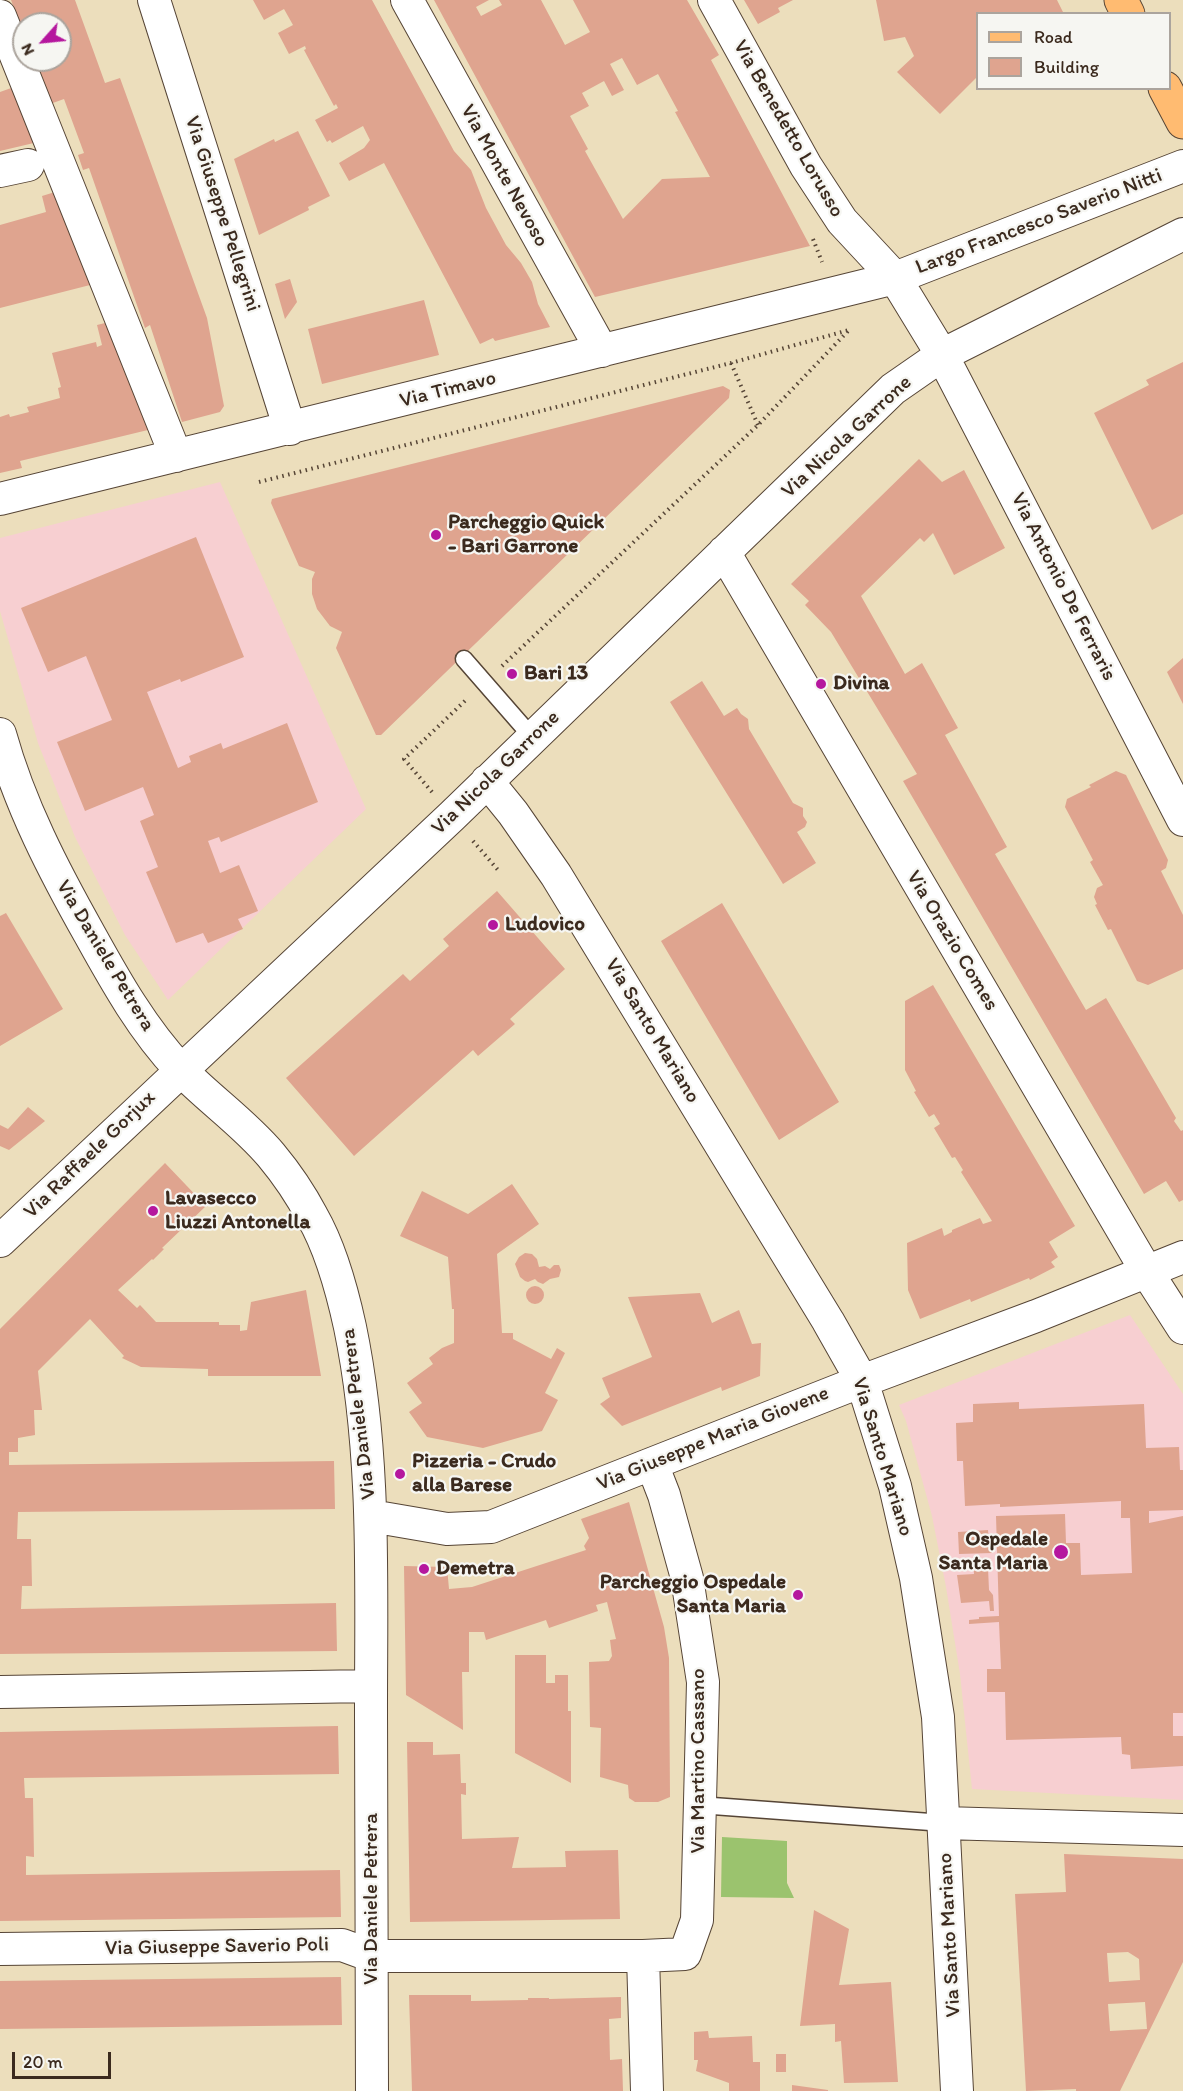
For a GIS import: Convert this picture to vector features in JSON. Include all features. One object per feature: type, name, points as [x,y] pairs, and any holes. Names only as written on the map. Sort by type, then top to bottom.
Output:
[{"type":"main road","points":[[1167,90],[1183,122]]},
{"type":"street","name":"Via Giuseppe Pellegrini","points":[[154,0],[290,429]]},
{"type":"street","name":"Via Monte Nevoso","points":[[407,0],[602,351]]},
{"type":"street","name":"Via Benedetto Lorusso","points":[[714,0],[806,166],[842,221],[895,278]]},
{"type":"street","points":[[0,16],[176,456]]},
{"type":"street","name":"Largo Francesco Saverio Nitti","points":[[942,355],[895,278],[1183,165]]},
{"type":"street","points":[[942,355],[1183,234]]},
{"type":"street","name":"Via Timavo","points":[[0,499],[895,278]]},
{"type":"street","name":"Via Nicola Garrone","points":[[181,1069],[452,816],[893,389],[942,355]]},
{"type":"street","name":"Via Antonio De Ferraris","points":[[942,355],[1183,820]]},
{"type":"street","name":"Via Orazio Comes","points":[[724,552],[1147,1272],[1183,1328]]},
{"type":"street","name":"Via Daniele Petrera","points":[[0,734],[9,768],[27,811],[64,888],[114,979],[149,1033],[181,1069],[271,1155],[314,1218],[334,1267],[346,1308],[356,1357],[363,1415],[371,1516],[372,2091]]},
{"type":"street","name":"Via Santo Mariano","points":[[487,781],[513,813],[556,875],[862,1380],[895,1486],[916,1578],[938,1717],[957,2091]]},
{"type":"street","name":"Via Raffaele Gorjux","points":[[0,1241],[181,1069]]},
{"type":"street","name":"Via Giuseppe Maria Giovene","points":[[371,1516],[447,1529],[491,1527],[862,1380],[1036,1316],[1183,1257]]},
{"type":"street","name":"Via Martino Cassano","points":[[652,1464],[664,1495],[687,1578],[703,1682],[697,1920],[685,1954]]},
{"type":"street","points":[[0,1692],[371,1686]]},
{"type":"street","points":[[944,1823],[1183,1830]]},
{"type":"street","name":"Via Giuseppe Saverio Poli","points":[[0,1949],[342,1946],[372,1956],[685,1954]]},
{"type":"street","points":[[643,1956],[647,2091]]},
{"type":"lane","points":[[464,659],[532,737]]},
{"type":"lane","points":[[699,1805],[944,1823]]},
{"type":"path","points":[[809,229],[849,330]]},
{"type":"path","points":[[259,482],[731,363],[849,330]]},
{"type":"path","points":[[498,870],[404,759],[758,425],[849,330]]},
{"type":"path","points":[[731,363],[758,425]]},
{"type":"shaded area","points":[[220,482],[366,809],[168,1000],[125,935],[75,837],[38,743],[0,611],[0,538]]},
{"type":"shaded area","name":"Ospedale Santa Maria","points":[[1130,1315],[1183,1394],[1183,1800],[972,1789],[960,1674],[946,1587],[932,1516],[906,1421],[899,1405]]},
{"type":"green space","points":[[722,1837],[787,1841],[787,1883],[794,1898],[721,1897]]},
{"type":"building","points":[[11,0],[75,0],[105,83],[120,78],[207,318],[224,406],[220,412],[182,422],[150,325],[145,328],[89,168],[83,170],[78,155],[84,153],[64,99],[50,104],[38,72],[72,72],[72,12],[15,12]]},
{"type":"building","points":[[253,0],[372,0],[454,151],[471,170],[486,208],[506,245],[521,263],[532,282],[538,304],[550,327],[495,341],[493,338],[480,344],[384,163],[349,181],[339,163],[364,148],[370,140],[363,126],[332,143],[330,140],[327,142],[315,120],[338,108],[336,104],[334,106],[304,50],[305,46],[289,54],[278,33],[293,25],[284,9],[264,20]]},
{"type":"building","points":[[434,0],[489,0],[476,7],[481,16],[502,5],[499,0],[541,0],[565,45],[590,32],[573,0],[687,0],[719,55],[711,60],[810,246],[595,297]],"holes":[[[622,58],[637,85],[658,74],[678,111],[675,112],[710,177],[662,179],[623,219],[585,151],[588,149],[570,116],[589,106],[582,93],[604,81],[612,96],[624,90],[610,64]]]},
{"type":"building","points":[[744,0],[793,0],[778,8],[780,12],[758,24]]},
{"type":"building","points":[[876,0],[1057,0],[1063,12],[976,12],[976,78],[940,114],[897,72],[914,56],[905,37],[884,41]]},
{"type":"building","points":[[14,87],[38,142],[0,151],[0,92]]},
{"type":"building","points":[[298,131],[330,196],[308,207],[309,210],[259,235],[234,159],[274,139],[275,142]]},
{"type":"building","points":[[55,192],[94,284],[0,308],[0,225],[46,212],[42,196]]},
{"type":"building","points":[[290,279],[297,302],[285,319],[275,284]]},
{"type":"building","points":[[424,300],[439,355],[322,384],[308,329]]},
{"type":"building","points":[[109,322],[152,429],[20,461],[22,468],[0,473],[0,417],[29,412],[27,407],[60,398],[58,388],[61,387],[52,353],[96,342],[97,347],[102,345],[97,325]]},
{"type":"building","points":[[1183,362],[1183,514],[1152,530],[1094,413],[1149,385],[1146,380]]},
{"type":"building","name":"Parcheggio Quick - Bari Garrone","points":[[723,386],[730,390],[729,398],[381,735],[376,735],[336,648],[342,632],[330,626],[317,609],[312,594],[312,579],[315,572],[299,566],[271,503],[272,499]]},
{"type":"building","points":[[919,459],[942,482],[964,470],[1005,548],[954,575],[933,533],[924,542],[920,538],[861,596],[905,674],[922,663],[958,728],[945,735],[1007,847],[995,854],[1086,1010],[1106,998],[1176,1118],[1174,1121],[1181,1131],[1183,1130],[1183,1200],[1179,1202],[1166,1181],[1144,1194],[903,781],[917,774],[831,632],[805,605],[809,601],[791,584]]},
{"type":"building","points":[[196,537],[244,657],[181,682],[180,679],[147,692],[178,768],[191,762],[189,756],[221,743],[223,749],[287,723],[318,802],[221,842],[219,837],[208,841],[220,873],[239,865],[258,911],[238,919],[243,929],[208,943],[203,933],[176,943],[146,872],[158,867],[140,821],[154,815],[143,787],[85,811],[57,742],[112,720],[86,656],[48,672],[21,608]]},
{"type":"building","points":[[1183,658],[1183,704],[1167,672]]},
{"type":"building","points":[[702,681],[724,716],[737,708],[748,719],[749,729],[793,803],[803,808],[803,816],[807,822],[805,827],[797,832],[816,863],[783,884],[670,702]]},
{"type":"building","points":[[1116,771],[1126,775],[1168,860],[1166,868],[1161,871],[1183,915],[1183,969],[1148,985],[1137,981],[1111,929],[1108,930],[1095,905],[1097,904],[1094,897],[1097,888],[1103,885],[1090,862],[1093,860],[1065,807],[1067,799]]},
{"type":"building","points":[[497,891],[565,969],[510,1019],[515,1024],[478,1056],[473,1050],[354,1156],[286,1078],[403,974],[410,981],[449,946],[443,939]]},
{"type":"building","points":[[722,903],[839,1102],[779,1140],[661,941]]},
{"type":"building","points":[[6,913],[63,1009],[0,1046],[0,916]]},
{"type":"building","points":[[933,985],[1075,1226],[1049,1242],[1058,1257],[1051,1262],[1055,1267],[1030,1280],[1029,1278],[971,1302],[970,1299],[920,1319],[908,1290],[907,1243],[942,1228],[944,1236],[980,1218],[983,1224],[992,1221],[961,1172],[963,1170],[955,1157],[952,1158],[934,1128],[940,1124],[934,1114],[929,1117],[914,1092],[916,1091],[905,1070],[905,1001]]},
{"type":"building","points":[[28,1107],[45,1121],[9,1150],[0,1146],[0,1125],[8,1129]]},
{"type":"building","points":[[165,1163],[206,1206],[162,1248],[164,1249],[153,1260],[118,1290],[137,1308],[140,1305],[156,1322],[219,1322],[219,1325],[240,1325],[240,1331],[247,1330],[251,1302],[306,1290],[321,1376],[208,1376],[208,1369],[141,1367],[122,1358],[124,1356],[90,1319],[38,1371],[42,1410],[34,1410],[35,1435],[18,1438],[18,1452],[9,1452],[9,1465],[334,1461],[335,1509],[18,1512],[17,1539],[31,1539],[32,1586],[22,1586],[21,1609],[336,1603],[337,1651],[0,1654],[0,1329]]},
{"type":"building","points":[[512,1184],[539,1224],[497,1254],[502,1333],[513,1333],[513,1339],[551,1359],[557,1348],[565,1353],[545,1393],[558,1400],[542,1431],[483,1448],[427,1437],[409,1412],[422,1403],[407,1383],[433,1364],[429,1358],[442,1348],[454,1343],[454,1309],[452,1309],[448,1257],[400,1236],[422,1191],[468,1214]]},
{"type":"building","points":[[525,1253],[532,1254],[537,1259],[539,1267],[545,1266],[550,1269],[554,1265],[559,1265],[561,1270],[559,1277],[543,1284],[535,1279],[525,1281],[520,1277],[515,1264]]},
{"type":"building","points":[[535,1286],[541,1289],[544,1295],[541,1301],[535,1304],[529,1301],[526,1295],[529,1289]]},
{"type":"building","points":[[700,1293],[712,1323],[739,1310],[752,1344],[761,1343],[760,1376],[722,1391],[721,1387],[622,1426],[600,1404],[610,1397],[602,1378],[652,1357],[628,1297]]},
{"type":"building","points":[[1019,1402],[1019,1409],[1144,1404],[1146,1448],[1179,1447],[1180,1470],[1183,1470],[1183,1510],[1149,1511],[1149,1523],[1183,1516],[1183,1713],[1173,1713],[1173,1736],[1183,1736],[1183,1766],[1131,1769],[1130,1755],[1122,1754],[1121,1737],[1006,1740],[1005,1692],[987,1692],[987,1669],[1001,1669],[999,1622],[969,1624],[969,1620],[979,1619],[979,1617],[999,1616],[996,1516],[1065,1514],[1066,1543],[1080,1543],[1081,1575],[1132,1573],[1130,1518],[1121,1518],[1121,1501],[1000,1507],[1000,1504],[965,1506],[963,1461],[957,1461],[956,1423],[973,1422],[973,1404]]},
{"type":"building","points":[[629,1502],[664,1627],[669,1658],[670,1797],[658,1802],[635,1802],[629,1798],[628,1785],[600,1777],[601,1728],[590,1727],[589,1662],[609,1661],[612,1656],[610,1640],[616,1639],[607,1602],[596,1605],[598,1611],[549,1628],[546,1620],[486,1640],[484,1632],[469,1632],[469,1672],[462,1672],[463,1730],[406,1695],[404,1566],[447,1567],[449,1589],[472,1587],[586,1550],[584,1546],[589,1538],[581,1519]]},
{"type":"building","points":[[988,1530],[989,1542],[992,1542],[992,1553],[959,1554],[958,1532]]},
{"type":"building","points":[[973,1558],[992,1560],[992,1568],[988,1568],[989,1590],[993,1595],[994,1611],[990,1611],[989,1601],[961,1603],[957,1575],[974,1574]]},
{"type":"building","points":[[515,1655],[546,1655],[546,1683],[555,1683],[555,1675],[568,1675],[568,1711],[571,1711],[571,1783],[515,1753]]},
{"type":"building","points":[[338,1726],[339,1774],[24,1778],[25,1798],[33,1798],[34,1857],[26,1856],[26,1875],[340,1870],[341,1917],[0,1921],[0,1732]]},
{"type":"building","points":[[407,1742],[433,1742],[433,1755],[460,1754],[461,1783],[466,1783],[466,1795],[461,1794],[462,1839],[519,1837],[512,1868],[566,1867],[565,1851],[618,1850],[620,1919],[410,1922]]},
{"type":"building","points":[[1064,1854],[1183,1859],[1183,1962],[1120,2091],[1076,2091],[1076,2089],[1026,2091],[1015,1894],[1066,1892]],"holes":[[[1128,1952],[1139,1959],[1140,1980],[1109,1982],[1107,1953]],[[1145,2002],[1147,2029],[1110,2031],[1108,2004]]]},
{"type":"building","points":[[814,1910],[849,1929],[839,1985],[891,1982],[898,2082],[844,2083],[841,2041],[835,2042],[835,2024],[800,2026]]},
{"type":"building","points":[[341,1977],[342,2025],[0,2029],[0,1981]]},
{"type":"building","points":[[409,1995],[471,1995],[471,2001],[621,1997],[621,2018],[609,2019],[610,2060],[622,2059],[623,2091],[412,2091]]},
{"type":"building","points":[[708,2031],[709,2038],[752,2036],[753,2062],[760,2062],[760,2091],[729,2091],[729,2083],[696,2071],[698,2060],[694,2060],[694,2032]]},
{"type":"building","points":[[776,2054],[786,2054],[786,2072],[776,2072]]},
{"type":"building","points":[[792,2085],[828,2090],[828,2091],[792,2091]]},
{"type":"place","name":"Parcheggio Quick - Bari Garrone","points":[[436,535]]},
{"type":"place","name":"Bari 13","points":[[512,674]]},
{"type":"place","name":"Divina","points":[[821,684]]},
{"type":"place","name":"Ludovico","points":[[493,925]]},
{"type":"place","name":"Lavasecco Liuzzi Antonella","points":[[153,1211]]},
{"type":"place","name":"Pizzeria - Crudo alla Barese","points":[[400,1474]]},
{"type":"place","name":"Ospedale Santa Maria","points":[[1061,1552]]},
{"type":"place","name":"Demetra","points":[[424,1569]]},
{"type":"place","name":"Parcheggio Ospedale Santa Maria","points":[[798,1595]]}]
